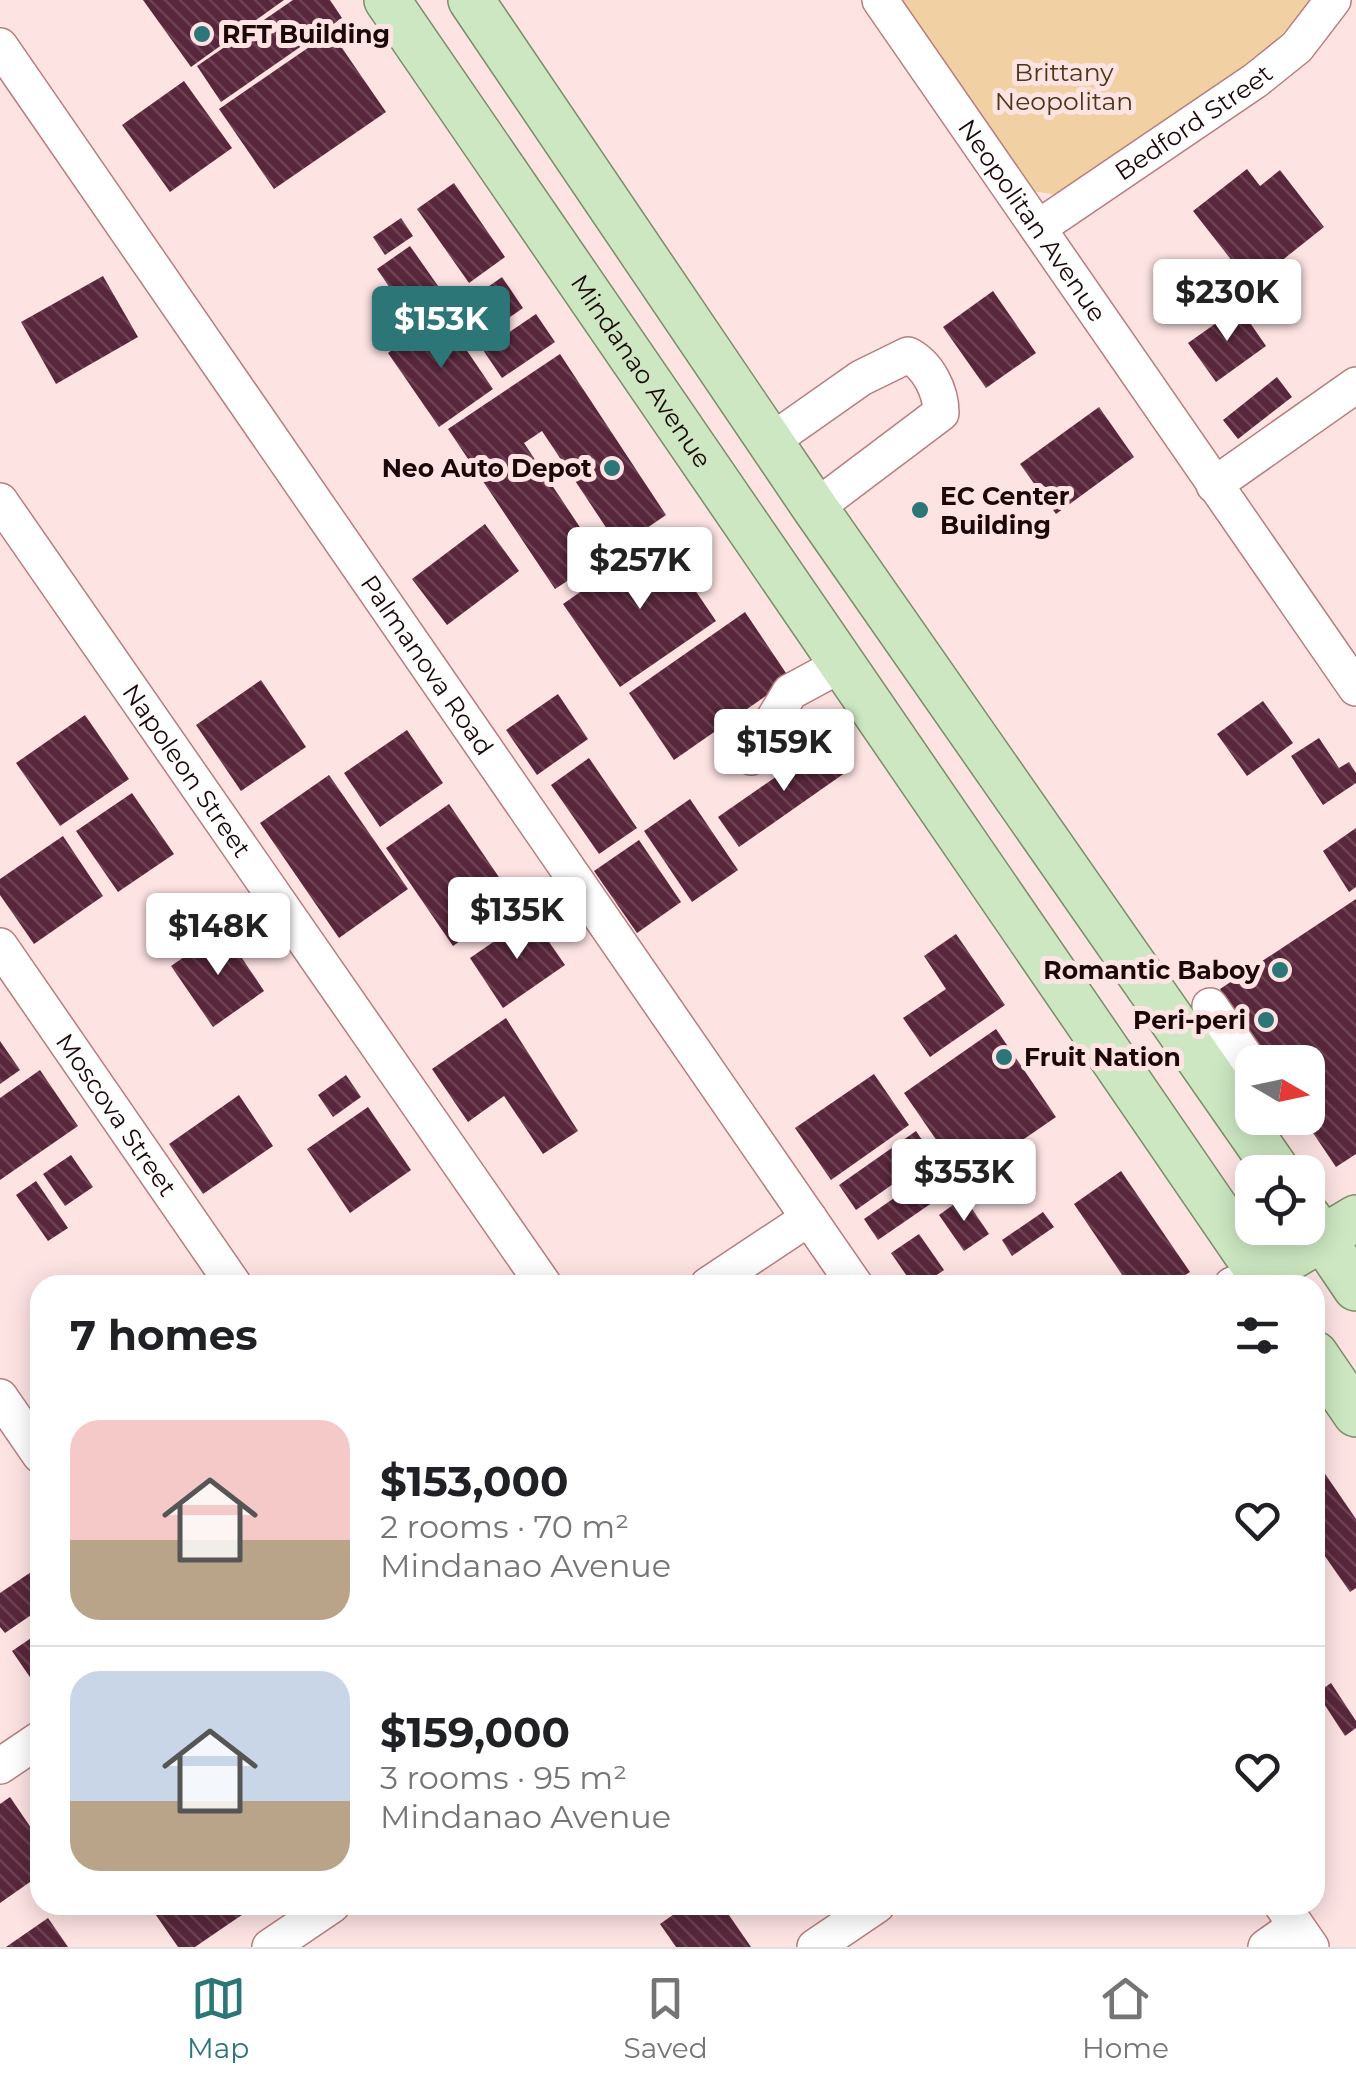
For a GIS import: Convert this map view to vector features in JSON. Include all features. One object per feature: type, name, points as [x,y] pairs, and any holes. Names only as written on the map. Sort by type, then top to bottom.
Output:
[{"type":"main road","name":"Mindanao Avenue","points":[[387,0],[842,664],[1248,1275]]},
{"type":"main road","points":[[470,0],[815,508],[1202,1011],[1269,1143]]},
{"type":"main road","points":[[1263,1275],[1329,1224],[1356,1288]]},
{"type":"main road","points":[[1325,1369],[1356,1414]]},
{"type":"street","name":"Neopolitan Avenue","points":[[880,0],[1356,688]]},
{"type":"street","name":"Bedford Street","points":[[1038,228],[1256,80],[1296,47],[1333,0]]},
{"type":"street","name":"Palmanova Road","points":[[0,46],[848,1275]]},
{"type":"street","points":[[770,442],[861,378],[908,354],[926,372],[941,398],[941,413],[815,508]]},
{"type":"street","points":[[1214,485],[1356,384]]},
{"type":"street","name":"Napoleon Street","points":[[0,501],[537,1275]]},
{"type":"street","points":[[751,757],[790,692],[842,664]]},
{"type":"street","name":"Moscova Street","points":[[0,946],[227,1275]]},
{"type":"street","points":[[1202,1011],[1235,1047]]},
{"type":"street","points":[[723,1275],[809,1218]]},
{"type":"street","points":[[0,1397],[30,1440]]},
{"type":"street","points":[[0,1766],[30,1746]]},
{"type":"street","points":[[270,1947],[317,1915]]},
{"type":"street","points":[[815,1947],[862,1915]]},
{"type":"street","points":[[1266,1947],[1296,1926]]},
{"type":"green space","name":"Brittany Neopolitan","points":[[901,0],[1314,0],[1226,82],[1059,195],[1031,191]]},
{"type":"building","name":"RFT Building","points":[[143,0],[284,0],[191,67]]},
{"type":"building","points":[[293,0],[330,0],[342,18],[221,102],[197,66]]},
{"type":"building","points":[[331,32],[386,112],[274,189],[219,109]]},
{"type":"building","points":[[184,81],[232,148],[170,192],[122,125]]},
{"type":"building","points":[[1247,169],[1260,186],[1280,170],[1324,227],[1251,285],[1193,211]]},
{"type":"building","points":[[454,183],[505,257],[469,283],[417,209]]},
{"type":"building","points":[[401,218],[413,236],[385,255],[373,237]]},
{"type":"building","points":[[410,246],[450,303],[416,326],[377,269]]},
{"type":"building","points":[[103,276],[138,337],[56,384],[21,322]]},
{"type":"building","points":[[502,277],[523,308],[482,337],[461,306]]},
{"type":"building","points":[[993,291],[1036,353],[986,388],[943,327]]},
{"type":"building","points":[[1239,307],[1266,346],[1216,382],[1188,343]]},
{"type":"building","points":[[442,314],[493,389],[439,427],[388,353]]},
{"type":"building","points":[[536,314],[555,342],[502,378],[483,350]]},
{"type":"building","points":[[560,354],[666,515],[619,547],[542,431],[524,443],[601,559],[555,589],[448,429]]},
{"type":"building","points":[[1277,377],[1292,397],[1238,439],[1223,420]]},
{"type":"building","points":[[1099,407],[1134,457],[1056,514],[1020,464]]},
{"type":"building","points":[[485,524],[519,571],[447,625],[412,579]]},
{"type":"building","points":[[659,537],[716,621],[620,687],[563,604]]},
{"type":"building","points":[[745,612],[790,679],[674,760],[629,693]]},
{"type":"building","points":[[261,680],[306,747],[241,791],[196,725]]},
{"type":"building","points":[[558,694],[588,739],[537,775],[506,730]]},
{"type":"building","points":[[1263,701],[1293,743],[1247,776],[1217,734]]},
{"type":"building","points":[[85,715],[129,779],[60,826],[16,763]]},
{"type":"building","points":[[407,730],[443,783],[380,827],[344,773]]},
{"type":"building","points":[[1319,738],[1339,768],[1349,762],[1356,773],[1356,783],[1323,805],[1291,756]]},
{"type":"building","points":[[829,740],[849,770],[739,847],[718,817]]},
{"type":"building","points":[[589,758],[637,828],[599,854],[551,785]]},
{"type":"building","points":[[329,775],[408,889],[339,938],[260,823]]},
{"type":"building","points":[[132,793],[174,854],[118,892],[76,831]]},
{"type":"building","points":[[690,799],[738,870],[692,902],[644,831]]},
{"type":"building","points":[[449,804],[516,902],[453,946],[386,848]]},
{"type":"building","points":[[1356,828],[1356,887],[1349,892],[1323,851]]},
{"type":"building","points":[[63,836],[103,896],[34,944],[0,895],[0,879]]},
{"type":"building","points":[[639,840],[681,902],[637,933],[594,871]]},
{"type":"building","points":[[1356,899],[1356,1154],[1336,1167],[1314,1135],[1325,1135],[1325,1045],[1255,1045],[1220,989]]},
{"type":"building","points":[[531,916],[565,965],[503,1008],[470,958]]},
{"type":"building","points":[[223,930],[264,991],[213,1027],[171,966]]},
{"type":"building","points":[[956,934],[1005,1005],[930,1057],[903,1018],[946,989],[924,956]]},
{"type":"building","points":[[506,1018],[578,1131],[543,1154],[504,1096],[468,1122],[432,1069]]},
{"type":"building","points":[[996,1029],[1056,1117],[964,1180],[904,1093]]},
{"type":"building","points":[[0,1041],[20,1070],[0,1084]]},
{"type":"building","points":[[40,1070],[78,1126],[0,1180],[0,1098]]},
{"type":"building","points":[[874,1074],[909,1125],[831,1180],[795,1128]]},
{"type":"building","points":[[346,1075],[361,1097],[333,1117],[318,1095]]},
{"type":"building","points":[[239,1095],[273,1146],[203,1194],[169,1144]]},
{"type":"building","points":[[368,1107],[411,1170],[350,1213],[307,1149]]},
{"type":"building","points":[[916,1131],[933,1156],[856,1210],[839,1185]]},
{"type":"building","points":[[71,1155],[93,1187],[65,1206],[43,1174]]},
{"type":"building","points":[[940,1166],[955,1187],[878,1240],[864,1219]]},
{"type":"building","points":[[1121,1171],[1190,1272],[1122,1275],[1074,1204]]},
{"type":"building","points":[[36,1181],[68,1228],[48,1241],[16,1195]]},
{"type":"building","points":[[964,1197],[989,1234],[964,1251],[939,1215]]},
{"type":"building","points":[[1043,1212],[1054,1227],[1012,1256],[1002,1240]]},
{"type":"building","points":[[919,1234],[944,1270],[937,1275],[906,1275],[891,1253]]},
{"type":"building","points":[[1325,1474],[1356,1519],[1356,1588],[1350,1592],[1325,1556]]},
{"type":"building","points":[[30,1573],[30,1616],[5,1633],[0,1627],[0,1593]]},
{"type":"building","points":[[30,1639],[30,1677],[12,1651]]},
{"type":"building","points":[[1331,1683],[1356,1721],[1356,1728],[1345,1736],[1325,1705],[1325,1687]]},
{"type":"building","points":[[10,1797],[30,1826],[30,1882],[0,1903],[0,1804]]},
{"type":"building","points":[[156,1915],[242,1915],[195,1947],[178,1947]]},
{"type":"building","points":[[673,1915],[729,1915],[751,1947],[676,1947],[660,1924]]},
{"type":"building","points":[[48,1918],[68,1947],[6,1947]]},
{"type":"place","name":"RFT Building","points":[[202,34]]},
{"type":"place","name":"Neo Auto Depot","points":[[612,468]]},
{"type":"place","name":"EC Center Building","points":[[920,510]]},
{"type":"place","name":"Romantic Baboy","points":[[1280,970]]},
{"type":"place","name":"Peri-peri","points":[[1266,1020]]},
{"type":"place","name":"Fruit Nation","points":[[1004,1057]]}]
